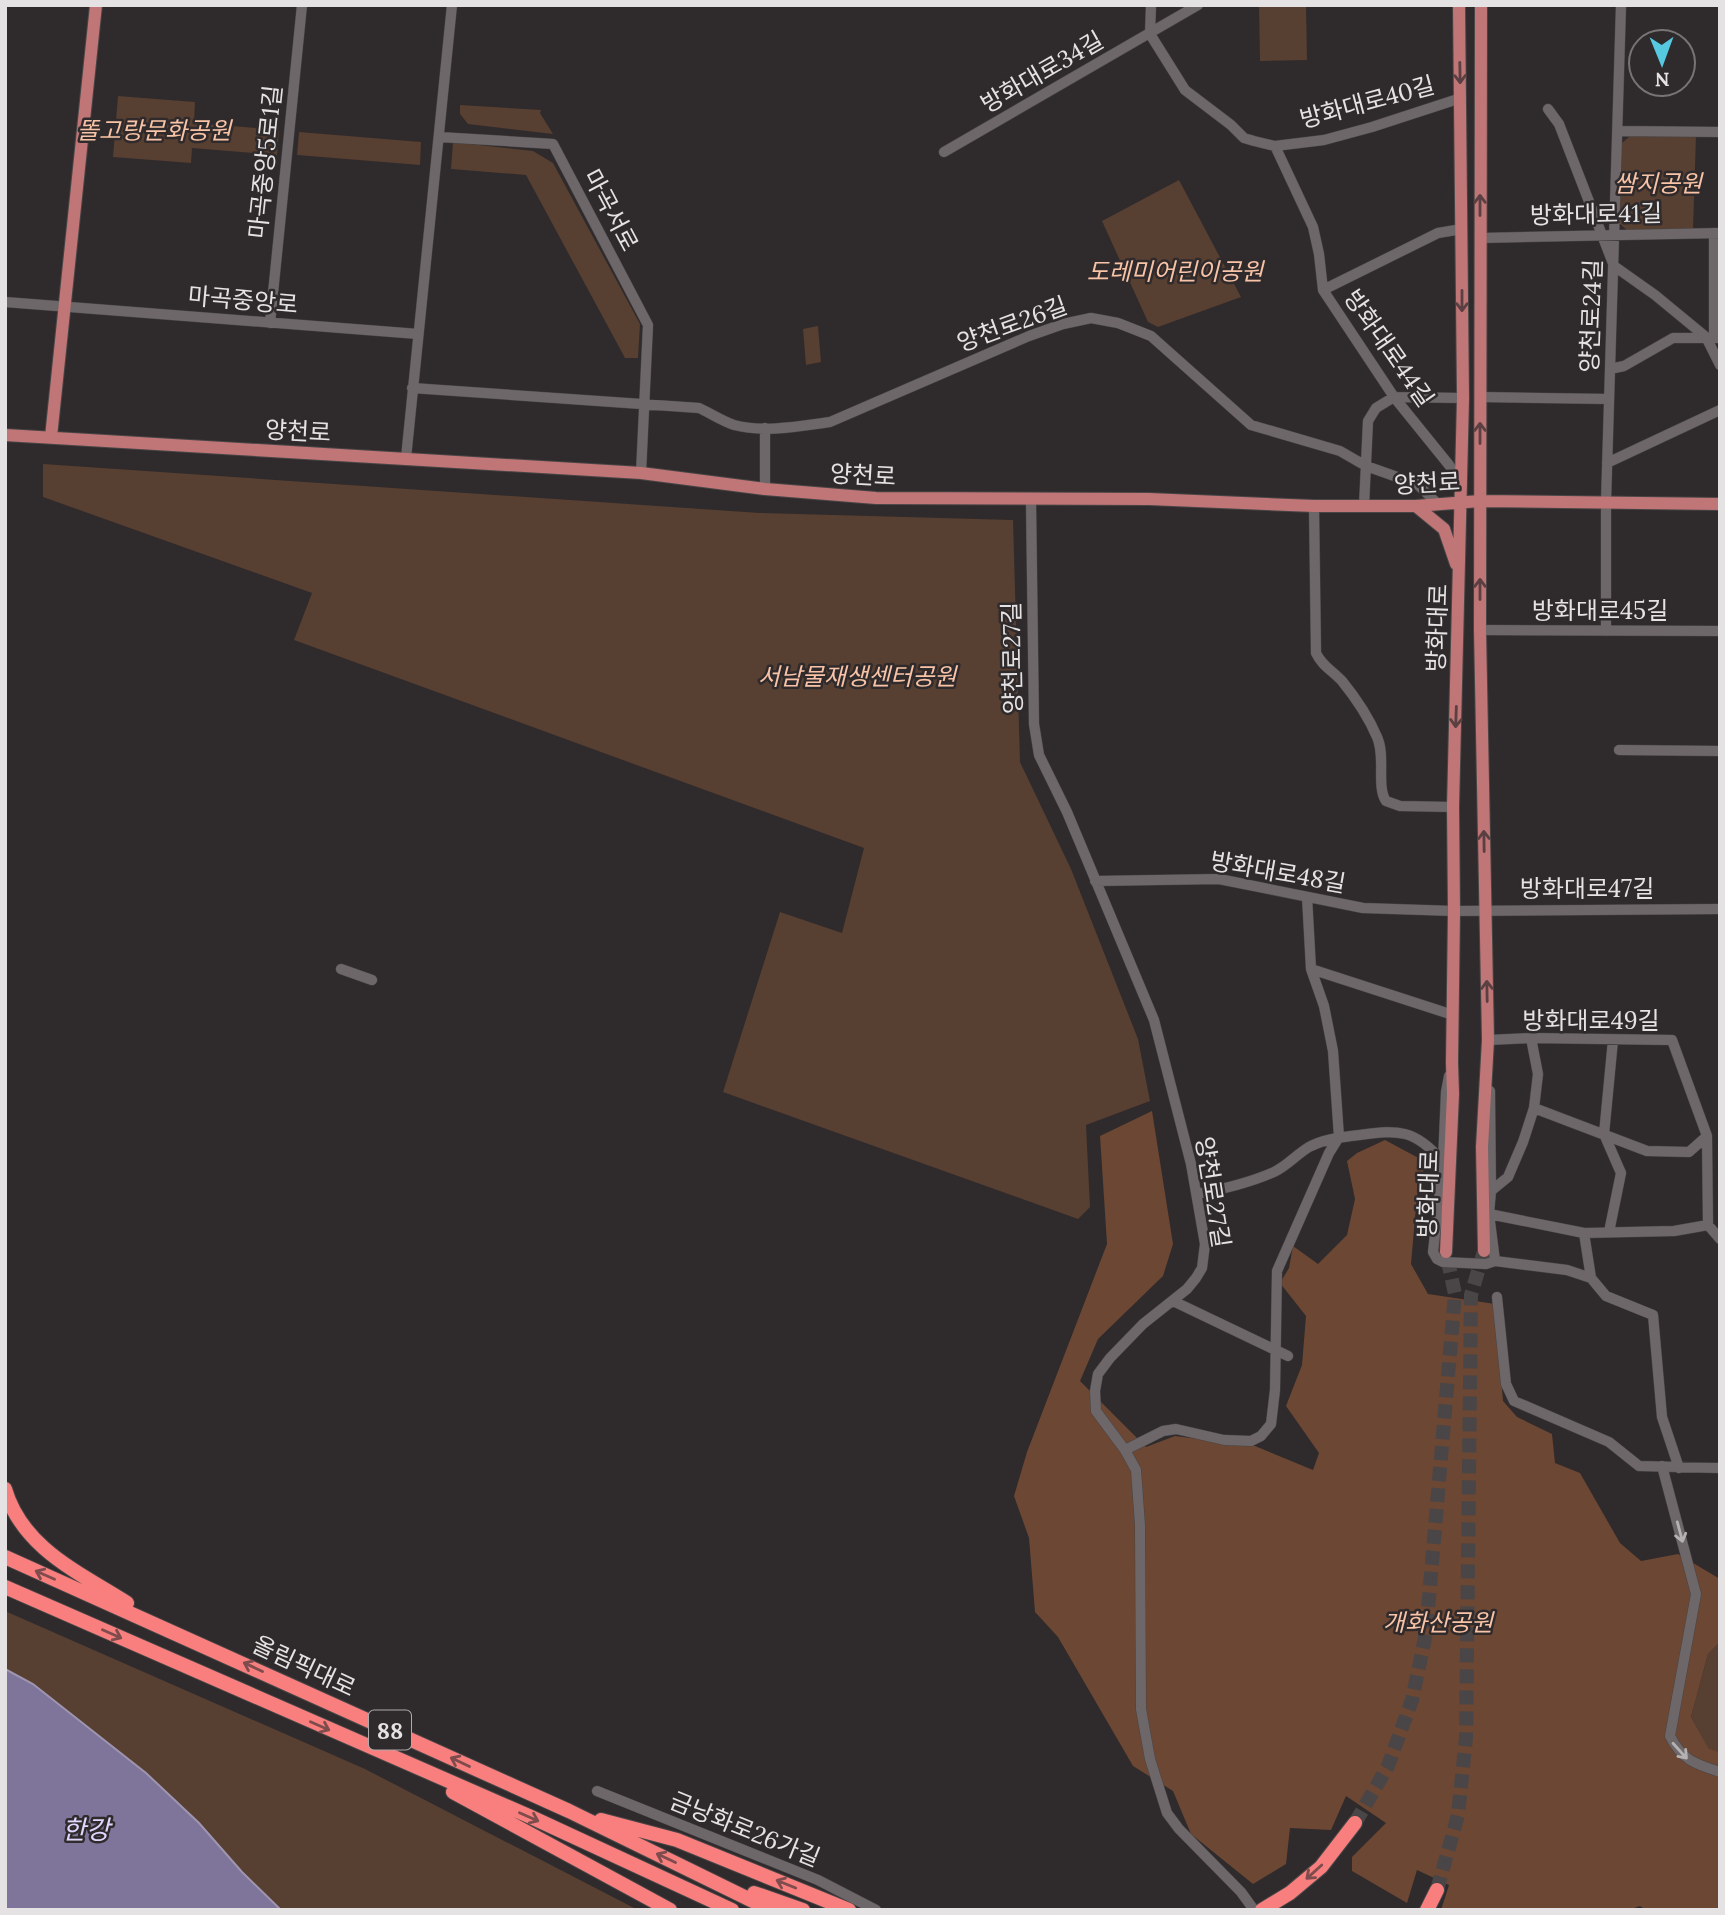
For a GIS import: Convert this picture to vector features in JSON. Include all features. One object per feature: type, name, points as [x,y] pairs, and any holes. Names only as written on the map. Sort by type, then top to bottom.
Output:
[{"type":"highway","points":[[5,1489],[25,1529],[43,1549],[167,1628]]},
{"type":"highway","name":"올림픽대로","points":[[5,1557],[569,1811],[771,1910]]},
{"type":"highway","name":"올림픽대로","points":[[5,1587],[531,1817],[712,1899],[730,1910]]},
{"type":"highway","points":[[400,1761],[484,1810],[670,1910]]},
{"type":"highway","points":[[569,1811],[677,1840],[849,1910]]},
{"type":"highway","points":[[1262,1910],[1290,1893],[1321,1867],[1355,1823]]},
{"type":"highway","points":[[693,1871],[803,1910]]},
{"type":"highway","points":[[1427,1910],[1437,1891]]},
{"type":"main road","points":[[51,438],[96,5]]},
{"type":"main road","name":"방화대로","points":[[1447,1252],[1453,1094],[1453,807],[1463,398],[1459,5]]},
{"type":"main road","name":"방화대로","points":[[1481,5],[1480,630],[1488,1040],[1482,1147],[1484,1251]]},
{"type":"main road","name":"양천로","points":[[5,435],[641,473],[765,489],[876,498],[1149,499],[1314,506],[1416,506],[1480,501],[1720,504]]},
{"type":"main road","points":[[1416,506],[1444,529],[1460,573]]},
{"type":"street","name":"마곡중앙5로1길","points":[[270,323],[302,5]]},
{"type":"street","points":[[406,458],[452,5]]},
{"type":"street","points":[[1150,34],[1151,5]]},
{"type":"street","name":"방화대로34길","points":[[944,152],[1198,5]]},
{"type":"street","name":"양천로24길","points":[[1606,631],[1606,502],[1622,5]]},
{"type":"street","name":"방화대로40길","points":[[1150,34],[1185,90],[1244,138],[1275,146],[1336,137],[1461,98]]},
{"type":"street","points":[[1548,109],[1559,124],[1614,266],[1713,337],[1720,365]]},
{"type":"street","points":[[1618,131],[1720,132]]},
{"type":"street","name":"마곡서로","points":[[439,137],[553,144],[648,325],[641,473]]},
{"type":"street","name":"방화대로44길","points":[[1275,146],[1313,227],[1323,290],[1394,397],[1462,485]]},
{"type":"street","points":[[1323,290],[1438,233],[1462,229]]},
{"type":"street","name":"방화대로41길","points":[[1480,238],[1717,233],[1713,337]]},
{"type":"street","name":"마곡중앙로","points":[[5,302],[418,334]]},
{"type":"street","name":"양천로26길","points":[[765,428],[830,422],[1029,336],[1091,318],[1118,323],[1151,336],[1251,425],[1340,451],[1366,466],[1416,484],[1439,505]]},
{"type":"street","points":[[1610,369],[1624,366],[1673,338],[1713,337]]},
{"type":"street","points":[[412,388],[699,408],[734,425],[765,428],[765,489]]},
{"type":"street","points":[[1364,506],[1368,421],[1376,408],[1394,397],[1463,398]]},
{"type":"street","points":[[1480,397],[1609,399]]},
{"type":"street","points":[[1607,463],[1720,410]]},
{"type":"street","name":"양천로27길","points":[[1031,500],[1034,724],[1039,755],[1067,812],[1154,1020],[1191,1164],[1205,1244],[1202,1268],[1187,1289],[1143,1324],[1110,1357],[1098,1374],[1095,1391],[1096,1411],[1125,1450],[1136,1470],[1139,1494],[1141,1709],[1150,1759],[1167,1813],[1179,1829],[1241,1892],[1254,1910]]},
{"type":"street","points":[[1314,506],[1316,653],[1350,692],[1376,733],[1381,746],[1382,792],[1386,801],[1400,806],[1453,807]]},
{"type":"street","name":"방화대로45길","points":[[1480,630],[1720,631]]},
{"type":"street","points":[[1619,750],[1720,751]]},
{"type":"street","name":"방화대로48길","points":[[1095,881],[1219,878],[1363,908],[1454,911]]},
{"type":"street","points":[[1125,1450],[1163,1431],[1176,1429],[1224,1440],[1251,1441],[1261,1436],[1271,1424],[1277,1271],[1329,1153],[1339,1137],[1333,1051],[1324,1006],[1311,969],[1307,898]]},
{"type":"street","name":"방화대로47길","points":[[1454,911],[1720,909]]},
{"type":"street","points":[[341,969],[372,980]]},
{"type":"street","points":[[1311,969],[1453,1015]]},
{"type":"street","points":[[1492,1191],[1508,1177],[1524,1142],[1534,1108],[1538,1074],[1531,1038]]},
{"type":"street","name":"방화대로49길","points":[[1488,1040],[1672,1040],[1707,1136],[1708,1225]]},
{"type":"street","points":[[1609,1232],[1620,1174],[1604,1134],[1613,1040]]},
{"type":"street","points":[[1488,1059],[1492,1191],[1489,1214],[1495,1261]]},
{"type":"street","points":[[1451,1063],[1446,1093],[1443,1161],[1433,1252],[1437,1259],[1443,1262],[1486,1264],[1495,1261],[1567,1270],[1591,1278]]},
{"type":"street","points":[[1534,1108],[1647,1151],[1689,1152],[1707,1136]]},
{"type":"street","points":[[1196,1194],[1236,1187],[1279,1170],[1319,1142],[1380,1131],[1411,1135],[1430,1146],[1443,1161]]},
{"type":"street","points":[[1489,1214],[1584,1233],[1674,1231],[1708,1225],[1720,1239]]},
{"type":"street","points":[[1584,1233],[1591,1278],[1605,1296],[1653,1315],[1662,1417],[1679,1468]]},
{"type":"street","points":[[1497,1297],[1506,1384],[1514,1401],[1609,1442],[1639,1466],[1720,1468]]},
{"type":"street","points":[[1172,1301],[1288,1356]]},
{"type":"street","points":[[1662,1466],[1696,1594],[1670,1736],[1676,1749],[1692,1763],[1720,1772]]},
{"type":"street","name":"금낭화로26가길","points":[[597,1791],[818,1880],[876,1910]]},
{"type":"green space","points":[[1259,5],[1306,5],[1307,60],[1260,61]]},
{"type":"green space","name":"똘고랑문화공원","points":[[118,96],[195,102],[194,123],[279,130],[277,155],[192,148],[191,163],[113,157]]},
{"type":"green space","points":[[460,105],[541,110],[540,113],[553,134],[468,124],[460,114]]},
{"type":"green space","points":[[299,132],[421,142],[420,165],[297,155]]},
{"type":"green space","name":"쌈지공원","points":[[1632,134],[1696,136],[1693,230],[1628,231],[1619,223],[1622,143]]},
{"type":"green space","points":[[453,142],[533,151],[553,163],[640,324],[638,358],[625,358],[526,175],[451,169]]},
{"type":"green space","name":"도레미어린이공원","points":[[1179,180],[1241,297],[1158,327],[1148,322],[1102,221]]},
{"type":"green space","points":[[818,326],[821,362],[806,365],[803,329]]},
{"type":"green space","name":"서남물재생센터공원","points":[[43,464],[760,513],[1013,520],[1020,762],[1071,869],[1138,1039],[1150,1101],[1086,1125],[1090,1207],[1078,1219],[723,1092],[780,912],[842,933],[864,848],[294,640],[312,593],[43,497]]},
{"type":"green space","name":"개화산공원","points":[[1152,1111],[1173,1244],[1163,1276],[1098,1339],[1080,1381],[1146,1447],[1175,1436],[1255,1446],[1313,1470],[1319,1453],[1286,1406],[1302,1365],[1306,1316],[1280,1283],[1289,1268],[1293,1246],[1318,1264],[1347,1235],[1355,1199],[1347,1161],[1357,1153],[1385,1140],[1426,1162],[1417,1195],[1411,1264],[1428,1294],[1495,1304],[1503,1401],[1517,1417],[1552,1434],[1555,1463],[1580,1473],[1620,1543],[1641,1561],[1678,1554],[1720,1579],[1720,1642],[1708,1654],[1691,1717],[1709,1749],[1720,1752],[1720,1910],[1646,1910],[1640,1906],[1629,1910],[1441,1910],[1449,1885],[1417,1870],[1407,1903],[1352,1871],[1352,1857],[1386,1823],[1346,1796],[1331,1830],[1290,1828],[1286,1864],[1253,1884],[1191,1834],[1173,1791],[1133,1766],[1058,1637],[1035,1612],[1029,1538],[1014,1496],[1027,1452],[1107,1244],[1100,1136]]},
{"type":"green space","points":[[5,1611],[365,1769],[638,1910],[281,1910],[33,1684],[5,1669]]},
{"type":"green space","points":[[1720,1642],[1720,1752],[1709,1750],[1691,1717],[1708,1654]]},
{"type":"water","name":"한강","points":[[5,1669],[33,1684],[146,1773],[199,1823],[242,1872],[281,1910],[5,1910]]},
{"type":"tunnel","points":[[1437,1890],[1458,1815],[1466,1738],[1471,1295],[1484,1251]]},
{"type":"tunnel","points":[[1355,1823],[1388,1766],[1412,1700],[1426,1633],[1455,1294],[1446,1252]]}]
